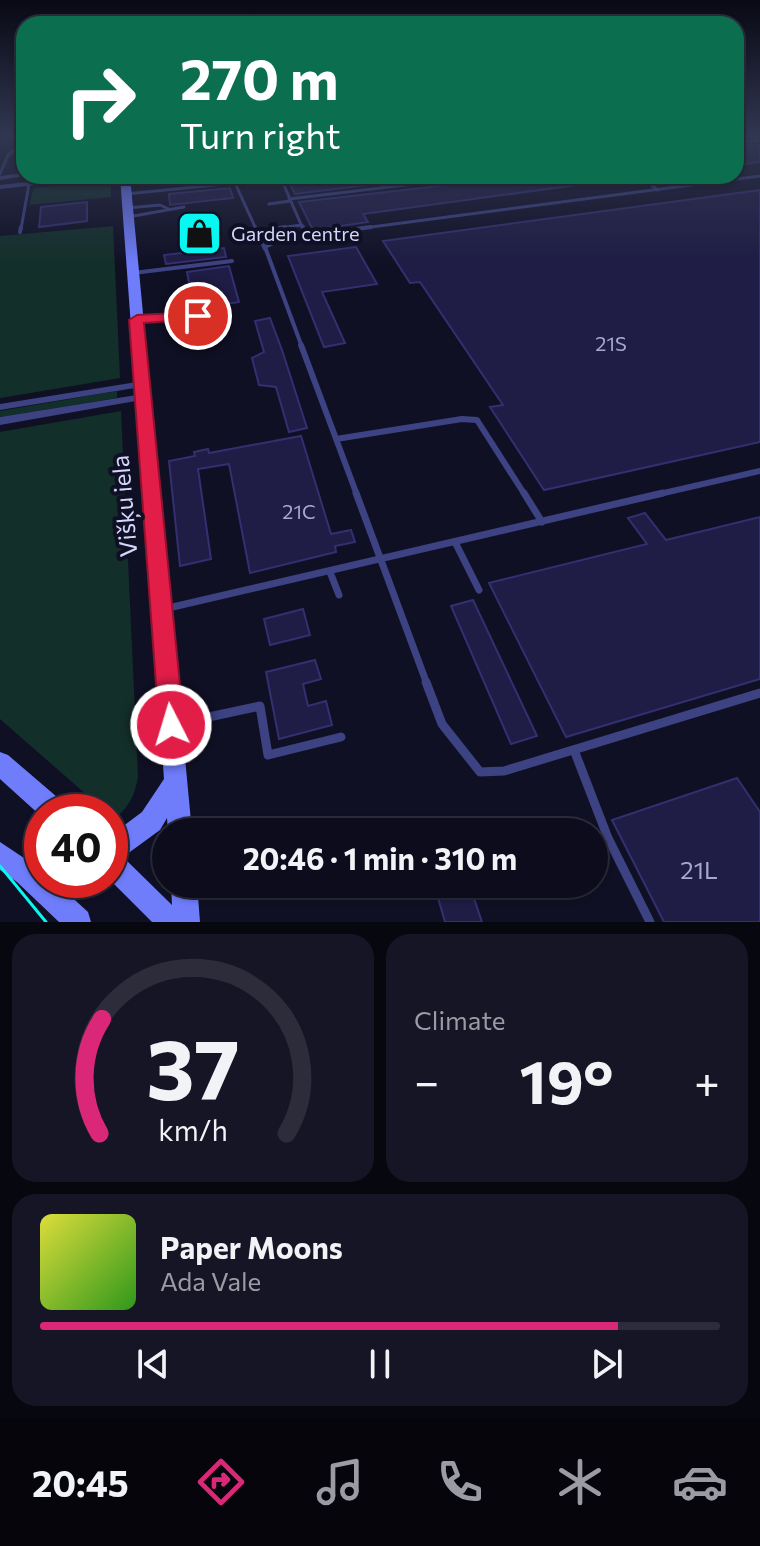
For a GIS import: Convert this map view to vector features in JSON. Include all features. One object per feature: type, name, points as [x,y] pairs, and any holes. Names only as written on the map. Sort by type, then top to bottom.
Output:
[{"type":"street","points":[[0,187],[29,184]]},
{"type":"street","name":"Višķu iela","points":[[126,184],[179,818]]},
{"type":"street","points":[[0,407],[143,390]]},
{"type":"street","points":[[0,421],[143,390]]},
{"type":"street","points":[[0,763],[35,794]]},
{"type":"street","points":[[128,838],[151,821],[176,781]]},
{"type":"street","points":[[0,855],[26,873],[78,922]]},
{"type":"street","points":[[128,880],[171,922]]},
{"type":"street","points":[[185,898],[187,922]]},
{"type":"lane","points":[[20,232],[29,184]]},
{"type":"lane","points":[[127,207],[230,184]]},
{"type":"lane","points":[[235,184],[265,249],[442,724],[480,772],[504,771],[760,693]]},
{"type":"lane","points":[[283,184],[306,235]]},
{"type":"lane","points":[[269,204],[416,184]]},
{"type":"lane","points":[[650,184],[658,190]]},
{"type":"lane","points":[[265,249],[275,240],[306,235],[702,184]]},
{"type":"lane","points":[[127,207],[184,207]]},
{"type":"lane","points":[[279,228],[302,225]]},
{"type":"lane","points":[[133,273],[232,261]]},
{"type":"lane","points":[[137,320],[230,315]]},
{"type":"lane","points":[[336,439],[462,419],[477,420],[542,522]]},
{"type":"lane","points":[[161,610],[760,471]]},
{"type":"lane","points":[[455,542],[479,590]]},
{"type":"lane","points":[[330,572],[339,595]]},
{"type":"lane","points":[[171,725],[260,706],[268,755],[341,737]]},
{"type":"lane","points":[[574,750],[608,838],[650,922]]},
{"type":"green space","points":[[111,184],[111,197],[29,205],[34,188]]},
{"type":"green space","points":[[113,226],[120,378],[0,398],[0,236]]},
{"type":"green space","points":[[117,391],[117,398],[0,417],[0,411]]},
{"type":"green space","points":[[121,411],[138,777],[128,804],[128,794],[86,794],[0,719],[0,432]]},
{"type":"building","points":[[290,184],[377,184],[295,194]]},
{"type":"building","points":[[456,184],[585,184],[363,214],[368,222],[313,230],[299,202]]},
{"type":"building","points":[[230,188],[233,198],[170,205],[169,194]]},
{"type":"building","points":[[760,190],[760,442],[544,490],[490,407],[503,405],[420,282],[410,283],[383,241]]},
{"type":"building","points":[[87,202],[87,221],[39,227],[41,207]]},
{"type":"building","points":[[356,247],[377,284],[322,292],[345,343],[324,347],[288,256]]},
{"type":"building","points":[[224,248],[226,257],[166,264],[164,255]]},
{"type":"building","points":[[229,266],[239,302],[194,309],[187,272]]},
{"type":"building","points":[[270,318],[307,428],[289,432],[276,387],[259,385],[252,358],[264,352],[255,321]]},
{"type":"building","points":[[301,436],[331,534],[351,530],[355,542],[335,546],[336,552],[250,573],[229,464],[198,469],[211,559],[180,566],[169,461],[195,456],[194,452],[208,449],[209,453]]},
{"type":"building","points":[[645,513],[666,540],[760,517],[760,679],[566,737],[489,583],[647,544],[628,518]]},
{"type":"building","points":[[473,600],[537,736],[511,744],[451,606]]},
{"type":"building","points":[[303,609],[310,635],[270,645],[264,619]]},
{"type":"building","points":[[315,660],[321,679],[303,684],[308,706],[326,701],[332,725],[279,739],[266,672]]},
{"type":"building","points":[[737,778],[760,812],[760,922],[664,922],[612,820]]},
{"type":"building","points":[[438,898],[474,898],[482,922],[445,922]]},
{"type":"tram line","points":[[0,866],[46,922]]},
{"type":"place","name":"Garden centre","points":[[200,234]]},
{"type":"route","points":[[171,725],[137,320],[198,316]]}]
